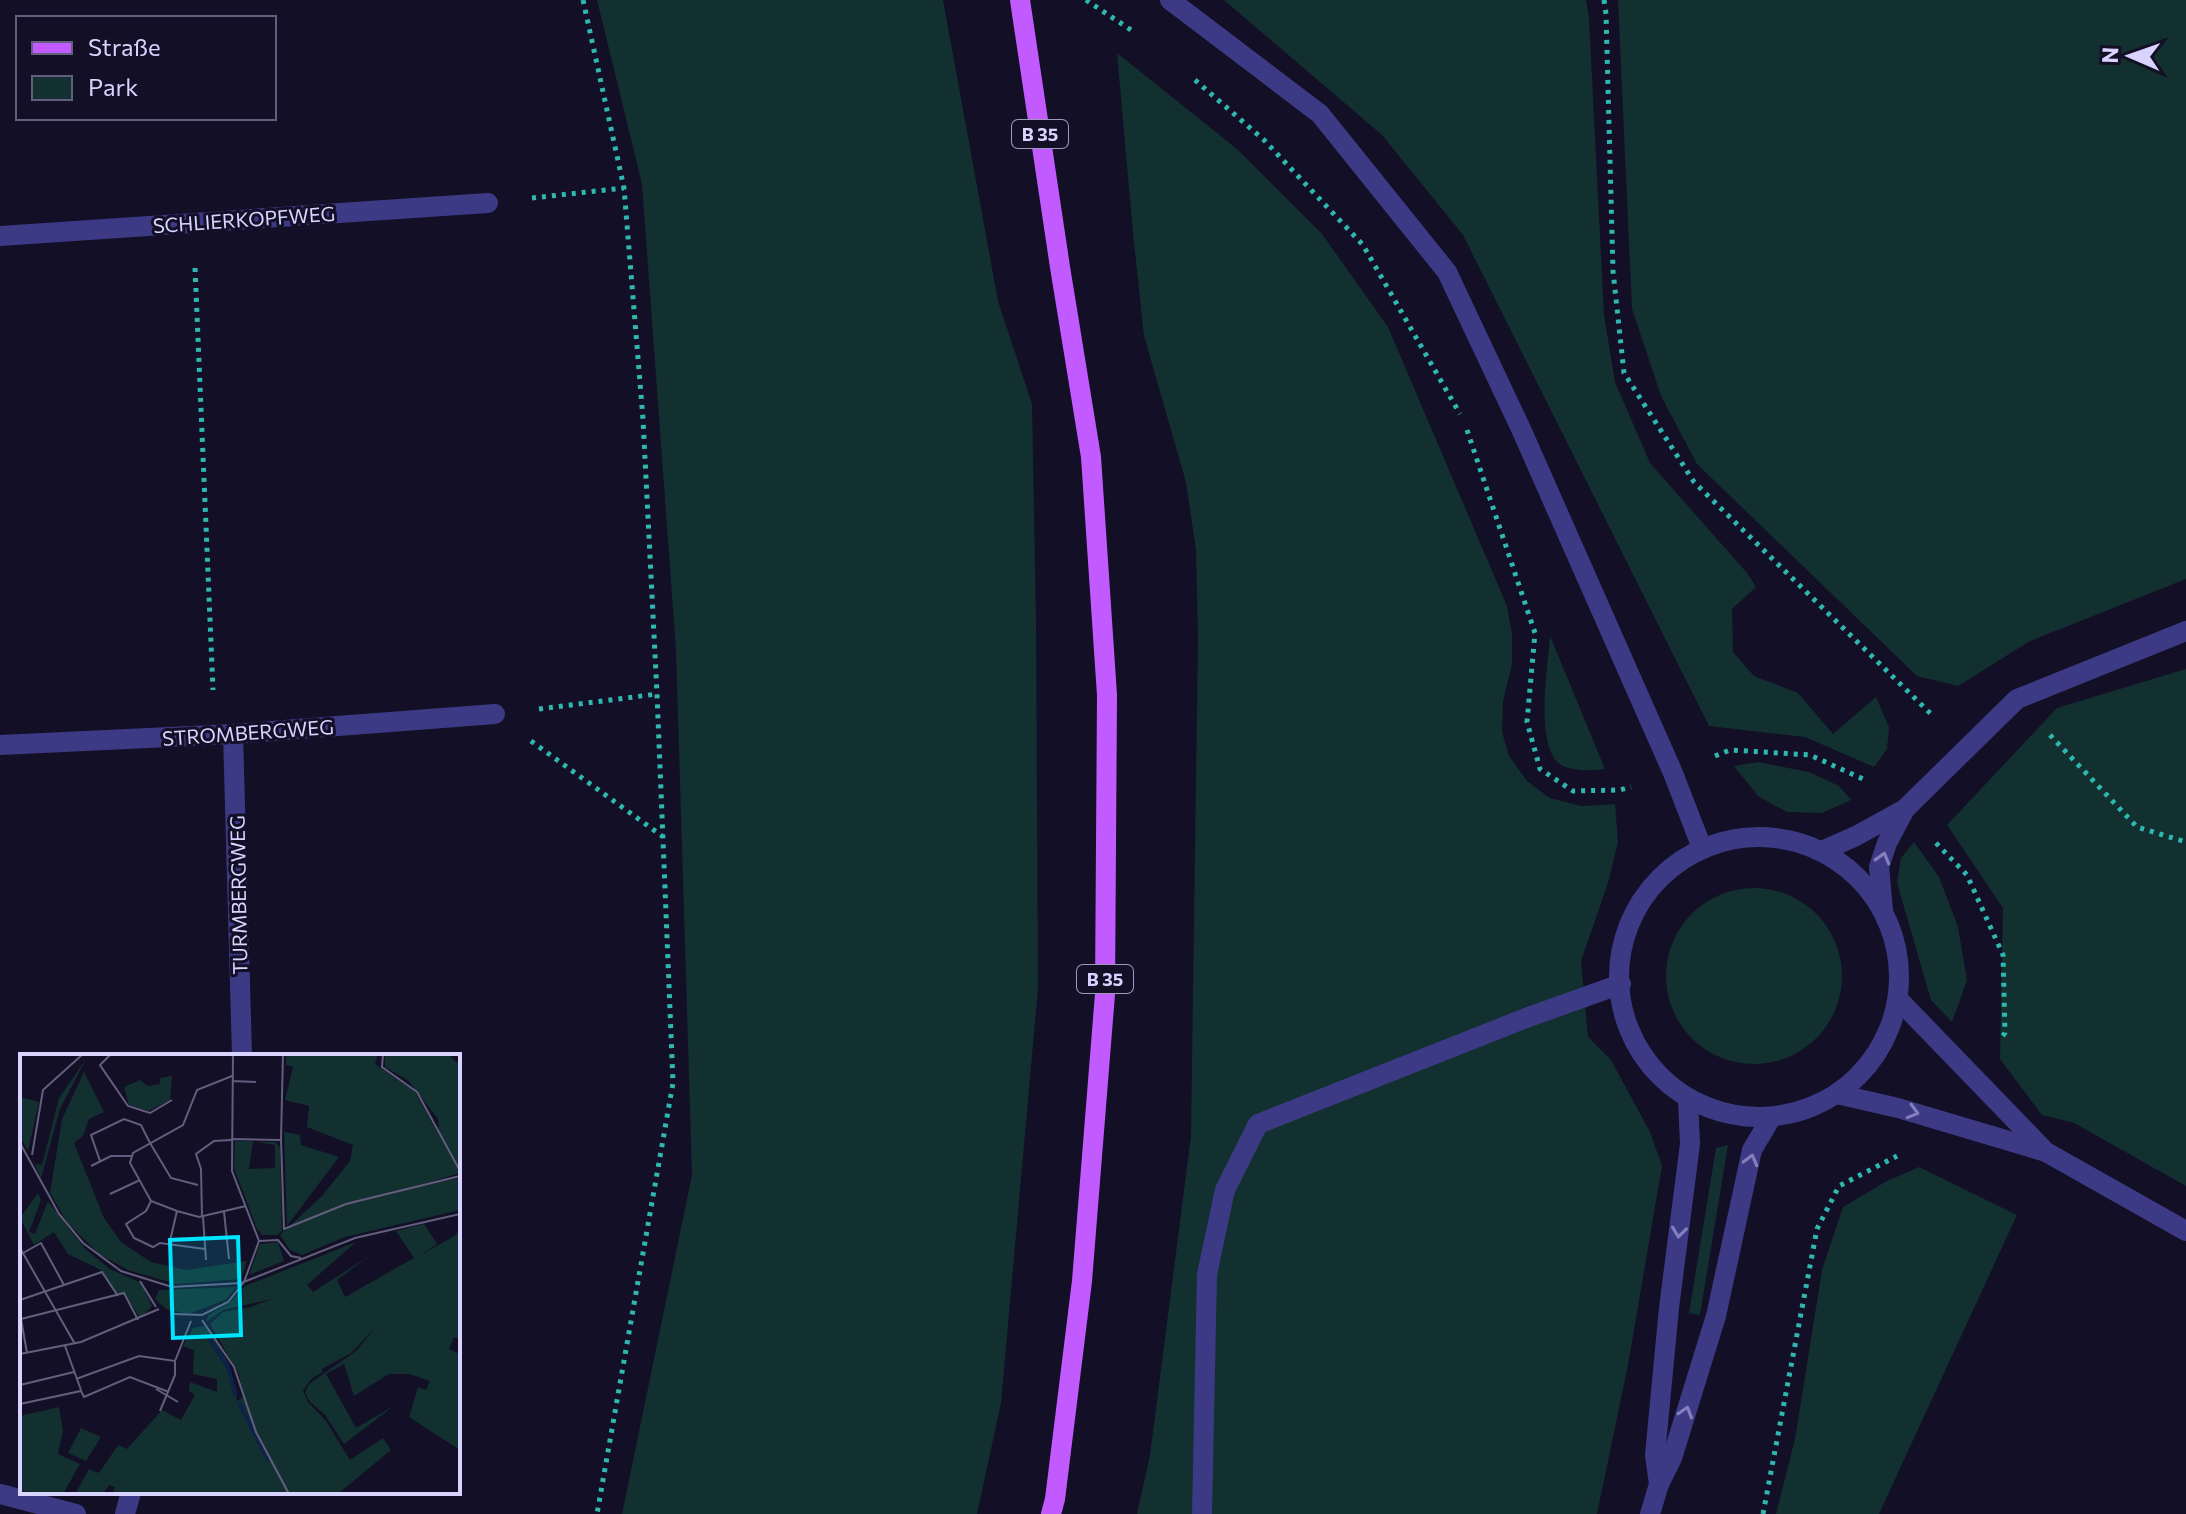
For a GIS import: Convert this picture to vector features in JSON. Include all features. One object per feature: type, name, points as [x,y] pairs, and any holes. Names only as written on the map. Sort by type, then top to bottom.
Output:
[{"type":"main road","name":"B 35","points":[[1020,0],[1091,457],[1107,695],[1105,994],[1082,1281],[1054,1509]]},
{"type":"street","points":[[1170,0],[1320,114],[1447,272],[1673,773],[1702,848]]},
{"type":"street","name":"SCHLIERKOPFWEG","points":[[0,236],[488,203]]},
{"type":"street","points":[[1822,851],[1905,809],[2017,699],[2186,631]]},
{"type":"street","name":"STROMBERGWEG","points":[[0,745],[224,734],[495,714]]},
{"type":"street","name":"TURMBERGWEG","points":[[224,734],[242,1054]]},
{"type":"street","points":[[1883,910],[1855,874],[1822,851],[1782,838],[1741,837],[1702,848],[1659,878],[1630,920],[1619,969],[1625,1020],[1649,1065],[1688,1099],[1723,1114],[1771,1118],[1805,1110],[1837,1094],[1863,1072],[1884,1042],[1898,999],[1898,953],[1883,910],[1879,867],[1887,843],[1905,809]]},
{"type":"street","points":[[1202,1514],[1207,1274],[1225,1190],[1258,1124],[1526,1018],[1621,984]]},
{"type":"street","points":[[1898,999],[2046,1152]]},
{"type":"street","points":[[1837,1094],[1898,1108],[2046,1152],[2186,1231]]},
{"type":"street","points":[[1659,1484],[1655,1455],[1669,1308],[1690,1144],[1688,1099]]},
{"type":"street","points":[[1650,1514],[1659,1484],[1672,1458],[1716,1316],[1752,1150],[1771,1118]]},
{"type":"street","points":[[0,1494],[76,1514]]},
{"type":"street","points":[[125,1514],[130,1494]]},
{"type":"path","points":[[583,0],[624,188],[643,419],[673,1083],[597,1514]]},
{"type":"path","points":[[1086,0],[1144,38]]},
{"type":"path","points":[[1604,0],[1613,271],[1624,373],[1694,482],[1965,748]]},
{"type":"path","points":[[488,203],[624,188]]},
{"type":"path","points":[[193,222],[224,734]]},
{"type":"path","points":[[495,714],[657,694]]},
{"type":"path","points":[[2017,699],[2137,827],[2186,842]]},
{"type":"path","points":[[495,714],[662,836]]},
{"type":"green space","points":[[597,0],[943,0],[998,301],[1032,404],[1038,988],[1001,1403],[977,1514],[622,1514],[692,1175],[676,650],[642,184]]},
{"type":"green space","points":[[1224,0],[1586,0],[1604,315],[1615,382],[1650,463],[1756,587],[1732,609],[1733,652],[1754,676],[1798,693],[1833,734],[1876,697],[1889,727],[1887,749],[1874,767],[1805,737],[1709,726],[1463,235],[1382,135]]},
{"type":"green space","points":[[1618,0],[2186,0],[2186,579],[2030,641],[1958,686],[1917,676],[1697,464],[1661,396],[1632,309]]},
{"type":"green space","points":[[1117,53],[1237,149],[1322,234],[1388,327],[1507,606],[1512,634],[1512,664],[1503,701],[1502,732],[1509,756],[1527,781],[1550,798],[1581,806],[1615,804],[1618,842],[1608,883],[1581,961],[1588,1037],[1611,1060],[1650,1132],[1662,1166],[1628,1365],[1597,1514],[1137,1514],[1150,1455],[1191,1136],[1198,638],[1196,550],[1186,482],[1144,336]]},
{"type":"green space","points":[[1550,636],[1605,769],[1571,768],[1561,765],[1553,756],[1545,724]]},
{"type":"green space","points":[[2186,669],[2186,1186],[2074,1123],[2042,1115],[2000,1059],[2003,908],[1947,825],[2057,708]]},
{"type":"green space","points":[[1758,762],[1809,772],[1839,786],[1851,800],[1822,813],[1787,812],[1758,796],[1734,766]]},
{"type":"green space","points":[[1914,842],[1939,877],[1958,927],[1967,980],[1952,1022],[1931,1000],[1897,883],[1901,858]]},
{"type":"green space","points":[[1754,888],[1788,895],[1816,914],[1835,942],[1842,976],[1835,1010],[1816,1038],[1788,1057],[1754,1064],[1720,1057],[1692,1038],[1673,1010],[1666,976],[1673,942],[1692,914],[1720,895]]},
{"type":"green space","points":[[1728,1145],[1700,1315],[1689,1313],[1716,1148]]},
{"type":"green space","points":[[1919,1167],[2017,1215],[1879,1514],[1776,1514],[1795,1439],[1822,1270],[1843,1207],[1887,1181]]}]
